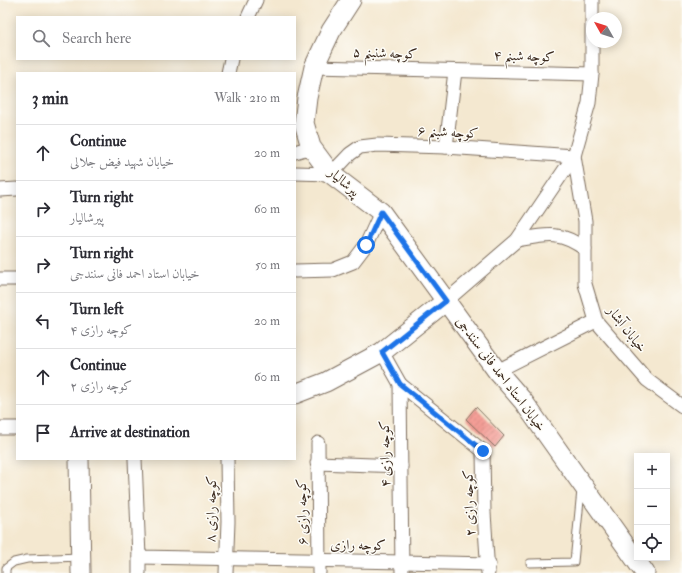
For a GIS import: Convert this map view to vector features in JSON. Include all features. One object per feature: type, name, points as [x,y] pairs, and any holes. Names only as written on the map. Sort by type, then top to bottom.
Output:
[{"type":"street","points":[[248,16],[256,0]]},
{"type":"street","name":"پیرشالیار","points":[[351,0],[331,31],[314,67],[307,98],[303,149],[331,174],[381,212],[446,301]]},
{"type":"street","name":"خیابان آبشار","points":[[446,301],[517,240],[574,156],[589,103],[592,74],[592,0]]},
{"type":"street","points":[[228,72],[231,60]]},
{"type":"street","name":"کوچه شنبنم ۵","points":[[314,67],[455,71]]},
{"type":"street","points":[[446,147],[455,71]]},
{"type":"street","name":"کوچه شبنم ۴","points":[[455,71],[592,74]]},
{"type":"street","name":"کوچه شبنم ۶","points":[[331,174],[350,154],[360,147],[377,145],[446,147],[574,156]]},
{"type":"street","name":"خیابان آبشار","points":[[574,156],[585,221],[585,284],[596,321],[647,380],[682,406]]},
{"type":"street","points":[[296,173],[331,174]]},
{"type":"street","points":[[0,190],[16,189]]},
{"type":"street","points":[[296,271],[333,270],[353,262],[366,245],[381,212]]},
{"type":"street","points":[[517,240],[545,235],[565,237],[574,241],[585,249]]},
{"type":"street","points":[[0,280],[16,279]]},
{"type":"street","points":[[296,394],[326,382],[382,352],[446,301]]},
{"type":"street","name":"خیابان استاد احمد فانی سنندجی","points":[[446,301],[497,371],[523,401],[634,554]]},
{"type":"street","points":[[497,371],[596,321]]},
{"type":"street","name":"کوچه رازی ۴","points":[[382,352],[400,384],[403,567]]},
{"type":"street","name":"کوچه رازی ۲","points":[[400,384],[483,451],[484,513],[488,569]]},
{"type":"street","points":[[0,428],[16,428]]},
{"type":"street","name":"کوچه رازی ۶","points":[[318,443],[319,567]]},
{"type":"street","points":[[79,460],[81,565]]},
{"type":"street","points":[[135,460],[139,557],[138,573]]},
{"type":"street","name":"کوچه رازی ۸","points":[[226,573],[228,522],[227,460]]},
{"type":"street","name":"کوچه رازی ۶","points":[[317,463],[401,466]]},
{"type":"street","name":"کوچه رازی","points":[[139,557],[226,559],[319,567],[488,569]]},
{"type":"street","points":[[635,561],[636,573]]},
{"type":"street","name":"خیابان استاد احمد فانی سنندجی","points":[[638,561],[645,573]]},
{"type":"street","points":[[643,561],[658,573]]},
{"type":"lane","points":[[530,563],[574,562],[582,484]]},
{"type":"lane","points":[[6,573],[6,568],[14,562],[28,559],[81,565]]},
{"type":"building","points":[[476,407],[504,436],[495,447],[466,419]]},
{"type":"route","points":[[366,245],[381,212],[446,301],[382,352],[400,384],[483,451]]}]
